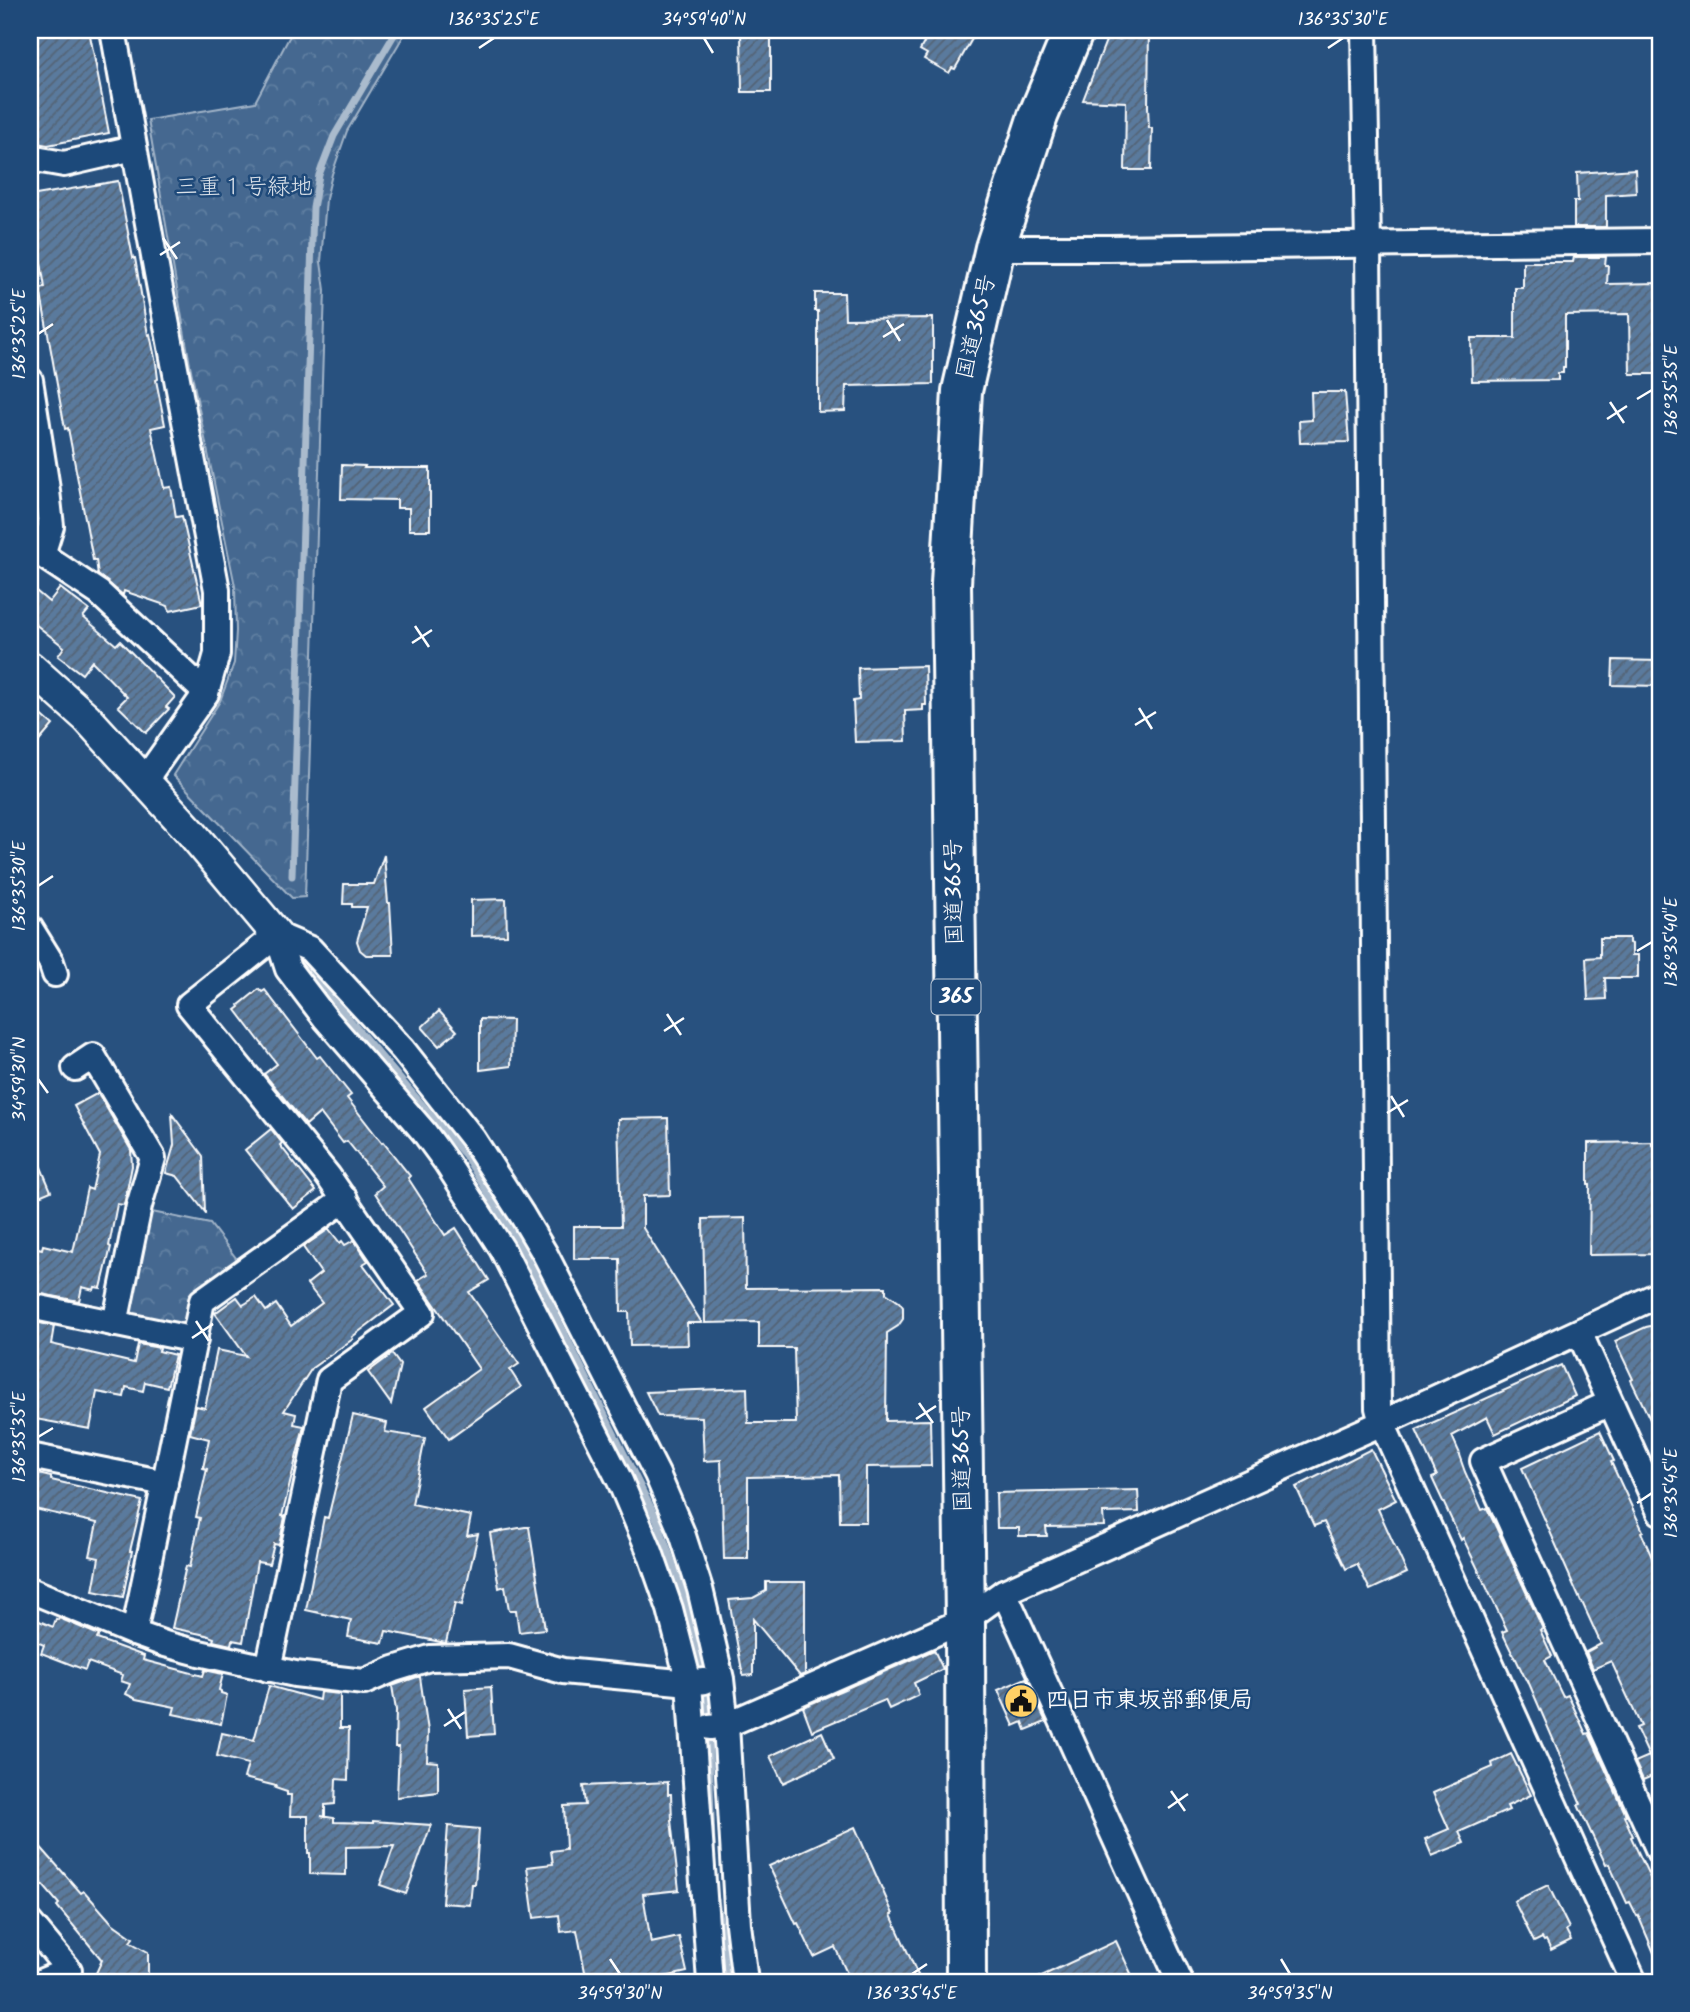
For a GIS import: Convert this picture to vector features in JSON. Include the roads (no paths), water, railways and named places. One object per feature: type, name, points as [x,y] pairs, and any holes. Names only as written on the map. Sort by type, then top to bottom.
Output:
[{"type":"highway","name":"国道365号","points":[[966,1982],[965,1620],[951,584],[962,391],[995,248],[1038,116],[1074,30]]},
{"type":"street","points":[[113,30],[217,590],[216,654],[206,693],[144,781]]},
{"type":"street","points":[[1364,30],[1378,1408],[1382,1423],[1634,1982]]},
{"type":"street","points":[[30,158],[64,164],[134,148]]},
{"type":"street","points":[[995,248],[1660,241]]},
{"type":"street","points":[[30,380],[51,526],[36,552],[99,593],[206,693]]},
{"type":"street","points":[[30,667],[87,718],[190,831],[277,935],[288,969],[334,1028],[424,1132],[502,1250],[620,1480],[670,1609],[689,1683],[710,1982]]},
{"type":"street","points":[[30,928],[51,962],[55,974]]},
{"type":"street","points":[[268,1669],[329,1380],[422,1313],[345,1199],[189,1005],[277,935]]},
{"type":"street","points":[[277,935],[310,949],[403,1050],[473,1139],[522,1215],[590,1342],[662,1486],[682,1533],[700,1589],[721,1679],[743,1982]]},
{"type":"street","points":[[75,1068],[93,1056],[153,1158],[139,1206],[115,1324]]},
{"type":"street","points":[[134,1633],[202,1301],[345,1199]]},
{"type":"street","points":[[693,1729],[726,1725],[965,1620],[1004,1592],[1382,1423],[1660,1294]]},
{"type":"street","points":[[30,1306],[195,1340]]},
{"type":"street","points":[[1579,1332],[1660,1513]]},
{"type":"street","points":[[1610,1403],[1483,1461],[1660,1853]]},
{"type":"street","points":[[30,1456],[165,1483]]},
{"type":"street","points":[[30,1590],[134,1633],[199,1653],[295,1674],[364,1682],[430,1658],[509,1656],[563,1671],[689,1683],[721,1679]]},
{"type":"street","points":[[1004,1592],[1180,1982]]},
{"type":"street","points":[[30,1923],[69,1970],[40,1982]]},
{"type":"waterway","points":[[292,876],[313,208],[319,175],[334,136],[397,30]]},
{"type":"waterway","points":[[302,964],[465,1155],[526,1256],[657,1520],[682,1590],[703,1675],[708,1720],[712,1846]]},
{"type":"waterway","points":[[716,1900],[729,1982]]},
{"type":"place","name":"四日市東坂部郵便局","points":[[1021,1701]]},
{"type":"park label","name":"三重１号緑地","points":[[244,188]]}]
